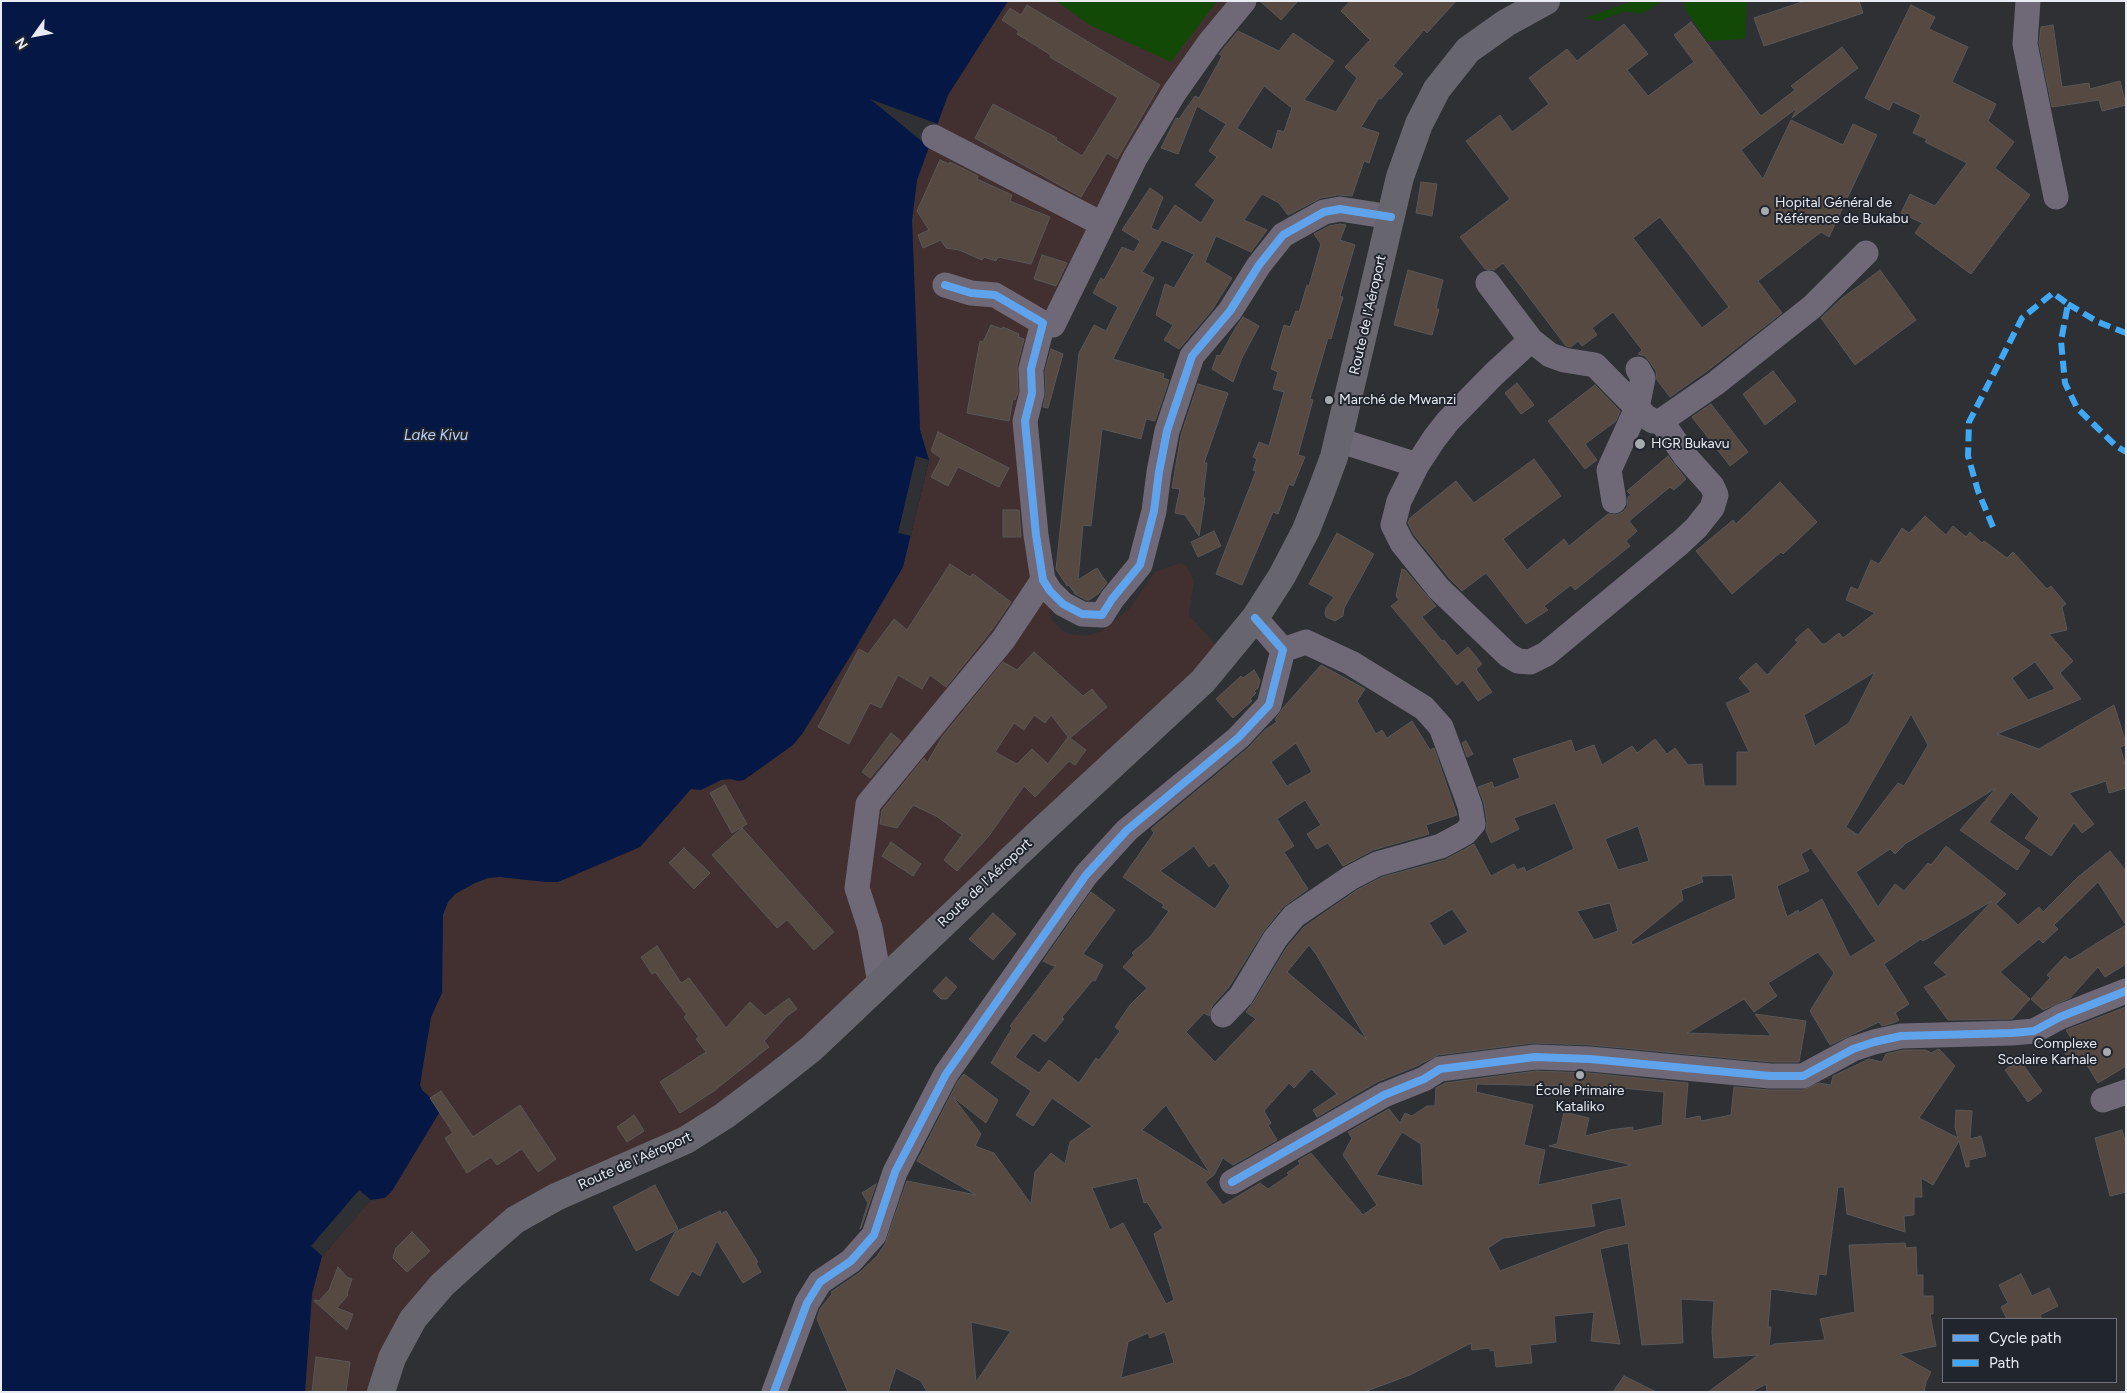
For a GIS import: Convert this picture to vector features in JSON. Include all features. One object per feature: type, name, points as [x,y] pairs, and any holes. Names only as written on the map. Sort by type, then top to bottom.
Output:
[{"type":"highway","name":"Route de l'Aéroport","points":[[381,1392],[392,1358],[413,1319],[442,1285],[515,1220],[556,1197],[686,1140],[724,1116],[811,1049],[1036,834],[1203,681],[1255,618],[1282,576],[1306,530],[1336,449],[1400,177],[1419,124],[1437,89],[1468,50],[1506,23],[1546,1]]},
{"type":"street","points":[[945,285],[971,293],[995,295],[1043,323],[1053,325],[1136,158],[1174,93],[1210,42],[1244,1]]},
{"type":"street","points":[[2028,1],[2025,44],[2056,197]]},
{"type":"street","points":[[934,137],[1102,224]]},
{"type":"street","points":[[1043,323],[1030,369],[1032,393],[1025,421],[1036,535],[1043,580],[1050,591],[1063,604],[1082,614],[1102,615],[1112,599],[1140,565],[1154,512],[1167,431],[1192,356],[1230,311],[1259,265],[1283,235],[1324,212],[1340,209],[1392,217]]},
{"type":"street","points":[[1488,283],[1531,340],[1550,355],[1564,360],[1594,365],[1616,384],[1637,408],[1653,420],[1661,421],[1716,383],[1812,307],[1866,253]]},
{"type":"street","points":[[1531,340],[1494,374],[1448,421],[1414,472],[1399,501],[1393,525],[1402,543],[1439,589],[1508,655],[1518,661],[1530,662],[1546,654],[1680,543],[1696,528],[1712,508],[1716,495],[1712,486],[1686,457],[1661,421]]},
{"type":"street","points":[[1614,501],[1609,470],[1637,408],[1643,378],[1638,369]]},
{"type":"street","points":[[1336,449],[1414,472]]},
{"type":"street","points":[[880,983],[870,928],[857,888],[868,804],[1003,640],[1043,580]]},
{"type":"street","points":[[1255,618],[1283,650]]},
{"type":"street","points":[[1223,1015],[1241,996],[1275,939],[1294,916],[1350,878],[1377,864],[1442,846],[1465,833],[1473,824],[1470,806],[1441,727],[1424,708],[1351,663],[1306,642],[1283,650]]},
{"type":"street","points":[[774,1392],[807,1302],[820,1282],[851,1261],[874,1235],[895,1172],[946,1074],[1086,875],[1127,830],[1238,738],[1270,704],[1283,650]]},
{"type":"street","points":[[1232,1182],[1384,1095],[1424,1079],[1440,1069],[1535,1056],[1590,1059],[1770,1076],[1803,1076],[1852,1049],[1901,1036],[2034,1031],[2060,1017],[2126,991]]},
{"type":"shaded area","points":[[1008,1],[1258,1],[1182,98],[1057,298],[1042,314],[1026,392],[1051,619],[1063,631],[1070,634],[1086,636],[1102,631],[1129,609],[1155,572],[1180,563],[1187,566],[1194,581],[1189,615],[1234,666],[902,978],[726,1129],[531,1223],[482,1262],[432,1314],[397,1371],[394,1392],[305,1392],[312,1293],[322,1256],[371,1200],[376,1201],[419,1144],[439,1113],[420,1085],[431,1017],[442,993],[443,915],[448,902],[455,894],[488,878],[500,877],[558,882],[640,847],[691,789],[706,788],[721,780],[731,779],[738,781],[793,745],[802,734],[856,647],[903,567],[929,460],[920,430],[912,220],[917,180],[948,95]]},
{"type":"green space","points":[[1056,1],[1217,1],[1171,62],[1090,25]]},
{"type":"green space","points":[[1633,1],[1662,1],[1641,14],[1625,11],[1599,21],[1585,18]]},
{"type":"green space","points":[[1685,1],[1747,1],[1745,39],[1707,41],[1685,9]]},
{"type":"water","name":"Lake Kivu","points":[[1,1],[1008,1],[948,95],[917,180],[912,220],[920,430],[929,460],[903,567],[856,647],[802,734],[793,745],[744,780],[721,780],[701,790],[691,789],[640,847],[558,882],[500,877],[488,878],[455,894],[448,902],[443,915],[442,993],[431,1017],[420,1085],[422,1090],[434,1101],[439,1113],[392,1191],[385,1198],[370,1200],[322,1256],[312,1294],[305,1392],[1,1392]]},
{"type":"pier","points":[[870,99],[938,124],[929,147]]},
{"type":"pier","points":[[916,456],[929,460],[911,536],[898,533]]},
{"type":"pier","points":[[359,1190],[371,1200],[322,1256],[311,1246]]},
{"type":"building","points":[[1260,1],[1298,1],[1281,20]]},
{"type":"building","points":[[1350,1],[1456,1],[1427,33],[1424,30],[1393,66],[1403,74],[1381,99],[1379,98],[1361,127],[1379,133],[1369,163],[1364,161],[1352,196],[1338,195],[1321,198],[1288,215],[1279,203],[1262,194],[1244,220],[1267,230],[1251,252],[1216,236],[1205,262],[1232,278],[1212,310],[1179,349],[1164,340],[1173,325],[1156,315],[1165,284],[1174,288],[1194,254],[1162,240],[1142,272],[1154,278],[1113,359],[1164,374],[1163,378],[1169,380],[1155,421],[1146,419],[1141,439],[1102,429],[1091,526],[1083,525],[1078,580],[1097,568],[1107,583],[1098,594],[1086,600],[1075,594],[1069,585],[1067,586],[1056,569],[1079,353],[1094,325],[1106,331],[1118,307],[1093,293],[1101,278],[1104,280],[1122,247],[1134,252],[1140,241],[1122,230],[1150,188],[1163,197],[1151,228],[1158,231],[1175,205],[1201,223],[1215,200],[1195,185],[1217,157],[1209,151],[1226,124],[1197,106],[1178,154],[1161,148],[1176,118],[1179,119],[1195,96],[1199,98],[1222,56],[1219,54],[1238,31],[1279,51],[1293,33],[1334,61],[1304,100],[1336,112],[1357,78],[1345,67],[1370,40],[1341,11]],"holes":[[[1264,86],[1292,108],[1284,132],[1278,130],[1272,150],[1237,128]]]},
{"type":"building","points":[[1805,1],[1859,1],[1863,13],[1764,46],[1754,18]]},
{"type":"building","points":[[1027,5],[1160,85],[1117,159],[1107,153],[1081,197],[975,138],[993,104],[1057,138],[1056,140],[1082,156],[1118,98],[1050,57],[1051,55],[1017,34],[1019,31],[1002,20],[1010,8],[1021,15]]},
{"type":"building","points":[[1911,5],[1935,17],[1929,29],[1968,47],[1952,82],[1996,104],[1988,121],[2014,142],[1995,168],[2030,195],[1971,274],[1915,233],[1922,223],[1901,213],[1910,194],[1935,206],[1967,163],[1925,142],[1927,139],[1913,133],[1921,115],[1893,102],[1889,110],[1865,98]]},
{"type":"building","name":"Hopital Général de Référence de Bukabu","points":[[1691,22],[1761,116],[1795,90],[1791,86],[1842,47],[1858,68],[1792,118],[1797,108],[1741,150],[1763,179],[1791,120],[1843,145],[1853,124],[1877,135],[1829,237],[1821,232],[1758,281],[1782,313],[1670,397],[1657,380],[1656,371],[1650,362],[1645,356],[1638,354],[1642,350],[1613,312],[1592,328],[1597,335],[1582,346],[1578,341],[1571,347],[1566,346],[1503,263],[1494,270],[1485,269],[1460,237],[1510,199],[1466,141],[1500,115],[1512,132],[1549,104],[1529,78],[1567,49],[1577,61],[1624,24],[1648,54],[1627,70],[1648,96],[1694,62],[1674,35]],"holes":[[[1660,217],[1729,307],[1702,328],[1633,238]]]},
{"type":"building","points":[[2053,25],[2062,87],[2089,83],[2090,89],[2120,81],[2126,105],[2102,111],[2099,100],[2052,107],[2039,43],[2041,27]]},
{"type":"building","points":[[940,160],[949,164],[950,162],[978,176],[977,179],[1012,195],[1010,201],[1050,217],[1031,264],[998,257],[996,261],[984,257],[982,260],[959,250],[946,248],[941,240],[923,248],[918,235],[929,230],[917,211]]},
{"type":"building","points":[[1421,182],[1437,184],[1432,216],[1416,213]]},
{"type":"building","points":[[1346,225],[1340,240],[1355,245],[1340,296],[1343,297],[1331,339],[1328,338],[1310,399],[1313,400],[1298,455],[1305,457],[1293,486],[1289,484],[1278,514],[1273,512],[1242,585],[1216,574],[1256,471],[1253,470],[1257,459],[1253,457],[1259,442],[1269,446],[1284,392],[1273,389],[1278,372],[1271,369],[1284,325],[1290,327],[1296,311],[1299,312],[1307,285],[1309,286],[1321,244],[1314,234],[1329,226]]},
{"type":"building","points":[[1042,255],[1067,263],[1056,286],[1034,279]]},
{"type":"building","points":[[1408,270],[1443,280],[1436,309],[1439,309],[1432,335],[1394,325]]},
{"type":"building","points":[[1880,270],[1916,320],[1855,365],[1821,318],[1841,299]]},
{"type":"building","points":[[1243,317],[1259,326],[1242,358],[1233,382],[1212,369],[1217,355],[1220,356]]},
{"type":"building","points":[[991,325],[1002,329],[1003,327],[1019,334],[1018,337],[1024,339],[1017,366],[1018,392],[1015,400],[1013,399],[1009,421],[967,413],[980,341],[983,342]]},
{"type":"building","points":[[1051,349],[1063,354],[1048,408],[1043,407],[1046,393],[1045,371]]},
{"type":"building","points":[[1773,371],[1796,401],[1765,425],[1743,394]]},
{"type":"building","points":[[1517,383],[1534,405],[1521,414],[1505,393]]},
{"type":"building","points":[[1198,384],[1228,393],[1204,463],[1207,463],[1203,497],[1205,498],[1199,536],[1185,515],[1175,513],[1180,489],[1172,488],[1181,435]]},
{"type":"building","points":[[1595,385],[1620,411],[1616,421],[1585,444],[1597,460],[1585,469],[1548,421]]},
{"type":"building","points":[[1711,404],[1748,452],[1730,466],[1692,417]]},
{"type":"building","points":[[938,432],[1009,468],[999,487],[958,467],[948,486],[931,477],[941,458],[931,451]]},
{"type":"building","points":[[1668,456],[1686,479],[1674,490],[1670,487],[1629,521],[1637,531],[1626,541],[1630,546],[1575,590],[1571,585],[1544,606],[1548,610],[1526,624],[1486,573],[1462,591],[1414,535],[1408,523],[1410,518],[1456,481],[1474,503],[1534,459],[1561,496],[1503,539],[1527,570],[1564,539],[1569,546],[1608,514],[1616,515],[1623,512],[1627,507],[1628,497],[1631,495],[1627,491]]},
{"type":"building","points":[[1780,482],[1817,522],[1783,554],[1781,552],[1732,594],[1696,551],[1733,520],[1736,524]]},
{"type":"building","points":[[1003,510],[1019,510],[1021,537],[1003,537]]},
{"type":"building","points":[[1925,516],[1946,535],[1953,526],[1966,537],[1970,532],[1982,543],[1984,541],[2007,558],[2013,552],[2047,589],[2051,586],[2066,604],[2062,607],[2067,630],[2049,634],[2073,661],[2060,673],[2081,699],[1997,734],[2039,749],[2114,705],[2126,743],[2126,745],[2120,747],[2126,767],[2126,788],[2109,793],[2106,781],[2069,793],[2094,824],[2082,833],[2074,823],[2051,856],[2025,838],[2039,818],[2011,792],[1989,822],[2030,851],[2017,870],[1960,830],[1996,788],[1905,844],[1895,854],[1890,849],[1856,872],[1878,907],[1895,884],[1904,891],[1928,863],[1931,865],[1946,846],[2006,894],[1996,904],[2018,925],[2039,907],[2043,912],[2077,878],[2110,851],[2126,871],[2126,925],[2098,882],[2054,925],[2058,929],[2043,943],[2039,939],[2000,972],[2030,999],[2012,1019],[1948,1020],[1924,987],[1947,975],[1934,963],[1992,901],[1923,941],[1921,939],[1884,964],[1909,1004],[1895,1013],[1899,1020],[1893,1023],[1882,1026],[1879,1022],[1830,1045],[1810,1011],[1834,973],[1818,952],[1768,983],[1777,996],[1754,1012],[1744,999],[1687,1033],[1771,1036],[1755,1014],[1806,1021],[1799,1062],[1771,1062],[1591,1045],[1533,1043],[1438,1055],[1417,1066],[1377,1082],[1317,1117],[1313,1110],[1337,1094],[1311,1069],[1294,1088],[1289,1083],[1264,1111],[1271,1123],[1268,1125],[1277,1140],[1233,1165],[1223,1158],[1214,1175],[1205,1182],[1223,1205],[1260,1183],[1268,1189],[1289,1175],[1287,1173],[1300,1164],[1298,1161],[1311,1153],[1363,1215],[1377,1205],[1343,1155],[1352,1138],[1348,1132],[1389,1109],[1400,1123],[1405,1113],[1412,1116],[1427,1106],[1435,1106],[1436,1088],[1445,1083],[1536,1071],[1589,1073],[1688,1083],[1685,1119],[1700,1116],[1701,1121],[1731,1115],[1734,1087],[1803,1090],[1819,1083],[1831,1085],[1833,1076],[1869,1059],[1882,1062],[1886,1054],[1903,1050],[1926,1050],[1931,1053],[1939,1049],[1955,1066],[1919,1118],[1958,1138],[1955,1127],[1956,1110],[1972,1111],[1970,1139],[1981,1136],[1986,1156],[1969,1160],[1969,1167],[1966,1167],[1959,1141],[1933,1185],[1921,1178],[1922,1197],[1914,1197],[1914,1215],[1904,1216],[1905,1232],[1847,1214],[1844,1187],[1838,1187],[1826,1275],[1819,1274],[1816,1295],[1771,1289],[1768,1327],[1771,1327],[1769,1347],[1774,1344],[1825,1340],[1820,1319],[1855,1312],[1849,1245],[1905,1243],[1906,1248],[1916,1247],[1917,1275],[1923,1275],[1923,1296],[1933,1296],[1933,1314],[1930,1314],[1936,1346],[1899,1354],[1931,1372],[1924,1392],[1767,1392],[1766,1384],[1751,1392],[1708,1392],[1758,1355],[1714,1358],[1712,1332],[1714,1301],[1681,1299],[1683,1343],[1642,1345],[1628,1243],[1600,1249],[1620,1344],[1591,1341],[1594,1312],[1554,1316],[1556,1342],[1530,1345],[1532,1363],[1496,1367],[1494,1350],[1490,1351],[1490,1348],[1472,1350],[1471,1343],[1410,1375],[1364,1392],[927,1392],[921,1381],[896,1368],[888,1392],[848,1392],[817,1319],[820,1309],[832,1294],[831,1292],[859,1273],[877,1256],[885,1244],[907,1181],[976,1195],[917,1161],[958,1081],[964,1074],[998,1100],[986,1123],[953,1097],[981,1134],[975,1146],[994,1153],[1031,1204],[1035,1172],[1051,1153],[1065,1164],[1070,1142],[1092,1126],[1052,1098],[1033,1126],[1016,1115],[1031,1091],[991,1063],[1012,1028],[1010,1026],[1056,965],[1053,966],[1043,961],[1091,892],[1115,910],[1083,954],[1103,965],[1095,981],[1093,980],[1062,1017],[1064,1019],[1045,1042],[1033,1033],[1015,1057],[1039,1073],[1049,1060],[1079,1083],[1096,1058],[1099,1060],[1120,1031],[1115,1027],[1130,1005],[1147,988],[1123,967],[1134,955],[1132,953],[1150,937],[1169,911],[1162,907],[1164,905],[1123,877],[1154,833],[1151,829],[1247,749],[1265,730],[1277,722],[1275,720],[1283,708],[1321,665],[1365,689],[1357,701],[1376,734],[1382,730],[1387,738],[1412,721],[1430,750],[1434,748],[1457,815],[1426,825],[1429,834],[1373,850],[1343,866],[1328,843],[1317,849],[1307,834],[1321,825],[1305,800],[1277,819],[1294,846],[1284,852],[1308,889],[1283,907],[1263,932],[1229,987],[1212,1006],[1209,1016],[1204,1013],[1186,1032],[1215,1062],[1256,1019],[1246,1012],[1287,947],[1304,927],[1357,890],[1382,877],[1445,860],[1474,844],[1491,876],[1514,864],[1517,870],[1524,867],[1526,872],[1574,849],[1555,803],[1514,818],[1519,829],[1491,843],[1486,830],[1487,822],[1484,803],[1478,787],[1492,782],[1494,788],[1520,778],[1513,759],[1571,740],[1575,752],[1594,745],[1602,765],[1632,746],[1637,753],[1655,739],[1667,754],[1675,748],[1688,765],[1702,764],[1704,786],[1737,786],[1737,752],[1749,752],[1726,703],[1751,692],[1739,678],[1756,663],[1767,675],[1798,642],[1795,640],[1808,628],[1822,644],[1825,644],[1839,633],[1843,638],[1875,613],[1846,600],[1851,587],[1858,590],[1871,560],[1879,564],[1902,528],[1909,533]],"holes":[[[2035,662],[2055,689],[2028,700],[2012,678]],[[1875,672],[1849,723],[1815,746],[1804,715]],[[1911,714],[1928,745],[1904,786],[1898,783],[1858,835],[1846,827]],[[1296,743],[1312,772],[1287,786],[1271,762]],[[1638,826],[1649,861],[1618,870],[1605,839]],[[1194,846],[1209,867],[1214,863],[1230,886],[1215,909],[1160,871]],[[1811,848],[1876,941],[1850,957],[1822,899],[1799,913],[1798,910],[1787,917],[1777,886],[1809,871],[1801,854]],[[1732,875],[1736,898],[1632,945],[1631,942],[1683,900],[1681,890],[1703,882],[1701,876]],[[1610,903],[1618,931],[1594,940],[1577,911]],[[1452,909],[1468,932],[1444,946],[1429,923]],[[1309,945],[1367,1040],[1287,972]],[[1477,1084],[1611,1087],[1664,1092],[1662,1125],[1633,1131],[1633,1127],[1610,1130],[1585,1136],[1589,1118],[1564,1112],[1557,1144],[1549,1146],[1632,1165],[1538,1185],[1545,1150],[1524,1145],[1533,1105],[1476,1092]],[[1166,1105],[1210,1173],[1142,1130]],[[1402,1132],[1421,1144],[1423,1186],[1376,1175]],[[1137,1178],[1144,1203],[1147,1202],[1163,1228],[1154,1234],[1174,1300],[1166,1304],[1123,1223],[1110,1230],[1092,1188]],[[1621,1198],[1626,1226],[1607,1230],[1500,1271],[1488,1248],[1503,1238],[1595,1226],[1591,1204]],[[971,1322],[1011,1331],[976,1382]],[[1165,1332],[1174,1363],[1121,1378],[1128,1342],[1148,1333],[1150,1338]]]},
{"type":"building","points":[[1214,531],[1221,546],[1198,557],[1191,542]]},
{"type":"building","points":[[1337,533],[1374,554],[1344,608],[1343,616],[1335,621],[1326,617],[1325,613],[1326,608],[1334,597],[1309,584]]},
{"type":"building","points":[[950,564],[970,577],[973,574],[1011,602],[991,631],[946,687],[930,675],[922,689],[898,675],[881,708],[870,703],[849,744],[818,727],[859,649],[868,654],[894,619],[907,630]]},
{"type":"building","points":[[1402,569],[1405,570],[1436,606],[1422,617],[1457,656],[1468,647],[1482,664],[1476,669],[1492,692],[1478,701],[1463,680],[1457,685],[1391,606],[1399,600],[1396,596]]},
{"type":"building","points":[[1034,652],[1083,696],[1092,689],[1107,707],[1070,738],[1086,750],[1075,765],[1069,761],[1035,797],[1024,786],[988,837],[957,871],[944,860],[962,835],[936,816],[913,805],[897,828],[880,824],[882,810],[924,758],[927,763],[942,737],[1003,662],[1017,670]],"holes":[[[1034,715],[1045,723],[1051,715],[1069,738],[1048,764],[1032,749],[1017,764],[995,752],[1014,723],[1024,730]]]},
{"type":"building","points":[[1254,670],[1260,680],[1258,688],[1254,691],[1256,693],[1250,699],[1252,701],[1233,718],[1216,699],[1241,676],[1243,678]]},
{"type":"building","points":[[891,733],[901,741],[870,778],[862,772]]},
{"type":"building","points":[[1466,741],[1473,754],[1467,757],[1462,743]]},
{"type":"building","points":[[725,785],[747,824],[732,833],[710,793]]},
{"type":"building","points":[[742,828],[834,932],[814,950],[787,920],[777,928],[712,855]]},
{"type":"building","points":[[891,842],[921,864],[913,876],[882,856]]},
{"type":"building","points":[[684,848],[710,873],[694,889],[669,863]]},
{"type":"building","points":[[993,913],[1016,934],[993,960],[969,939]]},
{"type":"building","points":[[2126,925],[2126,964],[2105,977],[2098,967],[2070,998],[2043,1010],[2031,999],[2050,978],[2047,975],[2065,956],[2070,960]]},
{"type":"building","points":[[657,946],[681,983],[689,978],[726,1028],[750,1002],[765,1016],[789,998],[797,1009],[787,1016],[764,1041],[769,1047],[714,1091],[680,1113],[660,1082],[706,1052],[696,1039],[699,1037],[684,1017],[687,1015],[655,972],[652,974],[641,957]]},
{"type":"building","points":[[946,977],[957,987],[947,999],[941,999],[933,991]]},
{"type":"building","points":[[2126,1007],[2126,1066],[2098,1083],[2084,1060],[2073,1066],[2063,1050],[2074,1043],[2066,1030]]},
{"type":"building","points":[[2019,1059],[2042,1091],[2028,1102],[2005,1070]]},
{"type":"building","points":[[441,1091],[473,1137],[520,1105],[556,1159],[538,1172],[522,1149],[497,1165],[491,1157],[467,1173],[445,1138],[453,1133],[430,1098]]},
{"type":"building","points":[[634,1115],[644,1131],[627,1142],[617,1127]]},
{"type":"building","points":[[2122,1130],[2126,1144],[2126,1192],[2110,1196],[2095,1138]]},
{"type":"building","points":[[876,1184],[860,1229],[868,1203],[862,1193]]},
{"type":"building","points":[[655,1185],[678,1229],[636,1251],[613,1207]]},
{"type":"building","points":[[720,1211],[721,1214],[726,1211],[758,1262],[756,1263],[761,1272],[743,1283],[717,1241],[700,1276],[692,1271],[678,1296],[650,1280],[675,1232]]},
{"type":"building","points":[[412,1232],[430,1251],[407,1272],[393,1258],[396,1248]]},
{"type":"building","points":[[338,1267],[347,1277],[352,1279],[348,1295],[337,1308],[353,1314],[347,1330],[314,1301],[319,1301],[329,1290]]},
{"type":"building","points":[[2021,1274],[2032,1296],[2049,1288],[2058,1306],[2040,1315],[2042,1318],[2006,1318],[2001,1307],[2008,1303],[1999,1285]]},
{"type":"building","points":[[316,1357],[350,1362],[346,1392],[312,1392]]},
{"type":"building","points":[[1624,1376],[1656,1392],[1613,1392]]},
{"type":"marked path","points":[[1993,527],[1978,491],[1968,456],[1969,422],[2022,318],[2053,293],[2068,304],[2061,341],[2065,383],[2077,408],[2116,446],[2126,452]]},
{"type":"marked path","points":[[2068,304],[2098,322],[2126,333]]},
{"type":"cycle path","points":[[945,285],[971,293],[995,295],[1043,323],[1031,369],[1032,393],[1025,421],[1036,535],[1043,580],[1050,591],[1063,604],[1082,614],[1102,615],[1112,599],[1140,565],[1154,511],[1167,431],[1192,356],[1230,311],[1259,265],[1283,235],[1324,212],[1340,209],[1391,217]]},
{"type":"cycle path","points":[[774,1392],[807,1303],[820,1282],[851,1261],[874,1235],[895,1172],[946,1074],[1086,875],[1127,830],[1238,738],[1269,705],[1283,650],[1255,618]]},
{"type":"cycle path","points":[[1232,1182],[1384,1095],[1424,1079],[1440,1069],[1535,1057],[1590,1059],[1770,1076],[1803,1076],[1853,1049],[1901,1036],[2034,1031],[2060,1017],[2126,991]]},
{"type":"place","name":"Hopital Général de Référence de Bukabu","points":[[1765,211]]},
{"type":"place","name":"Marché de Mwanzi","points":[[1329,400]]},
{"type":"place","name":"HGR Bukavu","points":[[1640,444]]},
{"type":"place","name":"Complexe Scolaire Karhale","points":[[2107,1052]]},
{"type":"place","name":"École Primaire Kataliko","points":[[1580,1075]]}]
